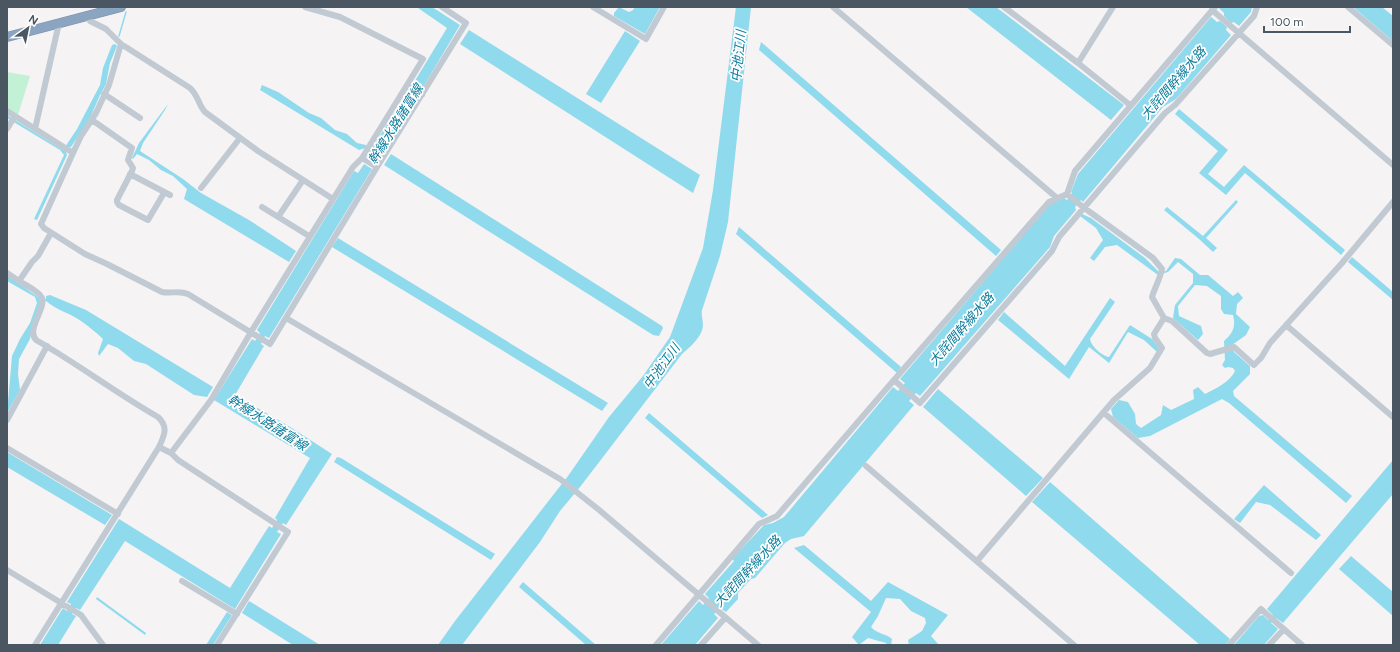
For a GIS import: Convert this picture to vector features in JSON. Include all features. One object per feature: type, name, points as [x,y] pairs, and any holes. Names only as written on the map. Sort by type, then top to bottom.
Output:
[{"type":"highway","points":[[7,36],[121,7]]},
{"type":"street","points":[[171,453],[210,400],[250,332],[353,167],[364,160],[368,149],[410,87],[423,59],[340,17],[305,7]]},
{"type":"street","points":[[121,44],[111,78],[104,94],[92,120],[72,153],[41,224],[44,228],[85,254],[162,292],[180,292],[188,294],[270,344],[375,166],[384,156],[420,94],[466,23],[442,7]]},
{"type":"street","points":[[593,7],[646,39],[664,7]]},
{"type":"street","points":[[833,7],[1057,198]]},
{"type":"street","points":[[1004,7],[1078,63],[1130,105]]},
{"type":"street","points":[[1078,63],[1113,7]]},
{"type":"street","points":[[894,380],[920,403],[1052,251],[1059,237],[1081,206],[1164,113],[1175,105],[1239,33],[1254,16],[1257,7]]},
{"type":"street","points":[[1348,7],[1393,45]]},
{"type":"street","points":[[1068,194],[1075,171],[1213,8],[1220,17],[1393,165]]},
{"type":"street","points":[[88,16],[90,21],[106,29],[121,44],[190,88],[196,93],[201,107],[205,112],[258,151],[333,198]]},
{"type":"street","points":[[35,129],[59,23]]},
{"type":"street","points":[[410,87],[420,94]]},
{"type":"street","points":[[104,94],[140,118]]},
{"type":"street","points":[[7,111],[64,146],[72,153]]},
{"type":"street","points":[[7,129],[15,116]]},
{"type":"street","points":[[92,120],[132,148],[133,150],[128,160],[133,168],[130,174],[117,200],[119,205],[148,220],[167,194],[130,174]]},
{"type":"street","points":[[202,188],[240,138]]},
{"type":"street","points":[[364,160],[375,166]]},
{"type":"street","points":[[278,217],[304,180]]},
{"type":"street","points":[[656,645],[759,524],[777,516],[1049,202],[1068,194]]},
{"type":"street","points":[[1068,194],[1081,206],[1153,258],[1162,269],[1161,278],[1152,297],[1164,318],[1172,321],[1207,353],[1210,354],[1234,347],[1254,365],[1261,358],[1270,343],[1342,263],[1393,202]]},
{"type":"street","points":[[262,207],[309,236]]},
{"type":"street","points":[[19,281],[38,256],[52,233]]},
{"type":"street","points":[[7,272],[39,294],[42,301],[34,327],[33,336],[36,340],[94,375],[114,391],[162,420],[165,427],[165,434],[159,447],[35,645]]},
{"type":"street","points":[[286,318],[560,479],[581,494],[758,645]]},
{"type":"street","points":[[977,561],[1114,400],[1150,368],[1162,348],[1154,334],[1164,318]]},
{"type":"street","points":[[1286,325],[1393,417]]},
{"type":"street","points":[[7,420],[47,346]]},
{"type":"street","points":[[1104,413],[1291,573]]},
{"type":"street","points":[[159,447],[171,453],[178,460],[288,532],[217,645]]},
{"type":"street","points":[[7,448],[118,514]]},
{"type":"street","points":[[866,466],[1073,645]]},
{"type":"street","points":[[7,570],[81,615],[103,645]]},
{"type":"street","points":[[182,580],[236,614]]},
{"type":"street","points":[[1230,645],[1261,609],[1302,645]]},
{"type":"street","points":[[701,645],[725,618]]},
{"type":"street","points":[[1269,645],[1284,629]]},
{"type":"green space","points":[[7,72],[30,76],[18,115],[7,109]]},
{"type":"water","points":[[418,7],[432,7],[460,25],[422,89],[419,89],[413,84],[447,28]]},
{"type":"water","points":[[619,7],[629,12],[635,7],[660,7],[645,34],[614,16],[614,13]]},
{"type":"water","name":"中池江川","points":[[736,7],[751,7],[728,222],[720,256],[702,310],[702,330],[695,342],[682,354],[560,511],[540,542],[462,645],[438,645],[568,476],[609,417],[643,376],[670,337],[703,248],[713,190]]},
{"type":"water","points":[[966,7],[996,7],[1124,105],[1111,120]]},
{"type":"water","points":[[1252,7],[1251,12],[1239,26],[1234,22],[1231,23],[1224,16],[1224,13],[1219,8]]},
{"type":"water","points":[[1353,7],[1382,7],[1393,16],[1393,41]]},
{"type":"water","name":"大詫間幹線水路","points":[[1211,17],[1217,22],[1220,21],[1227,27],[1226,30],[1231,35],[1176,99],[1163,107],[1083,202],[1081,200],[1075,207],[1076,210],[1054,236],[1050,247],[920,396],[916,393],[909,401],[914,405],[804,536],[791,539],[785,543],[755,578],[751,579],[738,593],[738,599],[726,612],[720,608],[714,614],[718,618],[695,645],[661,645],[699,601],[703,605],[709,598],[705,594],[734,561],[732,559],[764,525],[773,523],[784,517],[893,387],[898,391],[905,383],[900,379],[1049,205],[1064,198],[1067,200],[1072,193],[1071,192],[1078,174]]},
{"type":"water","points":[[469,30],[700,175],[693,193],[460,44]]},
{"type":"water","points":[[625,31],[640,41],[601,103],[586,94]]},
{"type":"water","points":[[761,42],[1001,250],[996,256],[759,50]]},
{"type":"water","points":[[115,44],[117,46],[110,63],[106,84],[90,118],[71,147],[69,147],[66,152],[67,155],[37,220],[34,219],[64,155],[60,150],[7,118],[7,115],[63,150],[77,129],[100,85],[103,68],[112,45]]},
{"type":"water","points":[[262,85],[278,92],[309,113],[321,118],[335,130],[347,134],[357,143],[366,145],[366,148],[359,150],[260,90]]},
{"type":"water","name":"幹線水路諸富線","points":[[408,91],[415,94],[418,98],[376,162],[367,156]]},
{"type":"water","points":[[168,104],[143,143],[140,151],[183,179],[201,193],[249,220],[296,251],[289,262],[184,199],[187,189],[173,176],[161,170],[149,160],[137,154],[133,159],[132,158],[139,143]]},
{"type":"water","points":[[1179,109],[1228,150],[1208,174],[1224,187],[1244,165],[1345,250],[1341,255],[1245,173],[1226,195],[1199,173],[1218,151],[1175,114]]},
{"type":"water","points":[[391,154],[662,326],[663,328],[659,336],[653,335],[384,165]]},
{"type":"water","name":"幹線水路諸富線","points":[[364,164],[372,169],[269,338],[265,336],[261,344],[264,346],[235,395],[287,425],[332,454],[286,525],[283,523],[277,532],[281,534],[235,609],[125,541],[80,610],[76,608],[72,614],[76,616],[58,645],[40,645],[63,608],[67,611],[71,604],[67,602],[119,519],[230,588],[269,526],[272,528],[277,520],[275,518],[310,458],[214,400],[252,339],[255,341],[260,333],[257,330],[354,171],[358,173]]},
{"type":"water","points":[[1236,200],[1238,202],[1206,238],[1217,248],[1213,252],[1164,210],[1167,207],[1203,236]]},
{"type":"water","points":[[1082,214],[1091,218],[1145,258],[1159,272],[1166,271],[1175,258],[1181,259],[1200,275],[1208,275],[1233,296],[1238,292],[1243,298],[1237,304],[1236,314],[1250,327],[1246,335],[1232,345],[1234,352],[1250,366],[1250,374],[1233,391],[1234,396],[1352,496],[1346,503],[1229,403],[1222,399],[1150,436],[1138,438],[1113,417],[1111,409],[1119,400],[1128,402],[1135,414],[1136,424],[1141,428],[1161,415],[1163,405],[1171,410],[1194,399],[1193,390],[1198,387],[1205,394],[1230,379],[1235,371],[1233,368],[1225,368],[1222,365],[1225,360],[1224,341],[1233,330],[1234,319],[1233,315],[1224,314],[1221,309],[1221,296],[1207,286],[1195,285],[1178,306],[1179,316],[1201,326],[1203,334],[1198,340],[1173,318],[1175,305],[1193,283],[1193,274],[1178,262],[1168,272],[1158,275],[1117,245],[1105,247],[1094,261],[1090,258],[1103,240],[1096,228],[1080,216]]},
{"type":"water","points":[[739,227],[901,367],[897,373],[736,234]]},
{"type":"water","points":[[338,238],[608,403],[602,411],[332,247]]},
{"type":"water","points":[[1352,257],[1393,292],[1393,300],[1348,262]]},
{"type":"water","points":[[7,275],[40,300],[46,299],[46,296],[50,295],[86,310],[213,387],[207,397],[194,395],[146,364],[134,361],[118,348],[108,344],[99,356],[98,353],[103,339],[81,321],[54,307],[46,301],[40,302],[30,339],[19,359],[18,374],[20,390],[7,413],[12,356],[30,323],[37,303],[35,297],[7,281]]},
{"type":"water","points":[[1110,298],[1115,302],[1090,339],[1095,348],[1103,355],[1109,357],[1130,325],[1152,339],[1159,348],[1157,352],[1144,340],[1128,332],[1109,363],[1089,347],[1069,379],[998,320],[1004,312],[1065,366]]},
{"type":"water","points":[[938,389],[1043,478],[1026,496],[923,407]]},
{"type":"water","points":[[649,413],[768,515],[762,518],[645,418]]},
{"type":"water","points":[[7,452],[112,515],[105,525],[7,467]]},
{"type":"water","points":[[337,457],[341,458],[495,554],[491,560],[334,462]]},
{"type":"water","points":[[1393,460],[1393,494],[1283,623],[1276,618],[1271,623],[1278,629],[1264,645],[1234,645],[1259,616],[1263,615],[1268,620],[1273,615],[1267,609]]},
{"type":"water","points":[[1050,482],[1230,639],[1225,645],[1200,645],[1032,502]]},
{"type":"water","points":[[1264,485],[1321,535],[1316,540],[1270,505],[1256,502],[1240,523],[1234,519]]},
{"type":"water","points":[[804,545],[871,601],[888,582],[948,615],[931,636],[939,645],[909,645],[908,640],[922,631],[926,623],[925,618],[911,611],[900,599],[886,598],[871,627],[892,639],[891,645],[868,638],[859,645],[852,637],[871,612],[794,548]]},
{"type":"water","points":[[1351,556],[1393,592],[1393,616],[1339,569]]},
{"type":"water","points":[[523,582],[596,645],[586,645],[519,587]]},
{"type":"water","points":[[97,597],[146,633],[145,635],[96,599]]},
{"type":"water","points":[[249,601],[320,645],[293,645],[242,613]]},
{"type":"water","points":[[227,612],[232,615],[213,645],[206,645]]},
{"type":"waterway","points":[[119,36],[126,12]]}]
